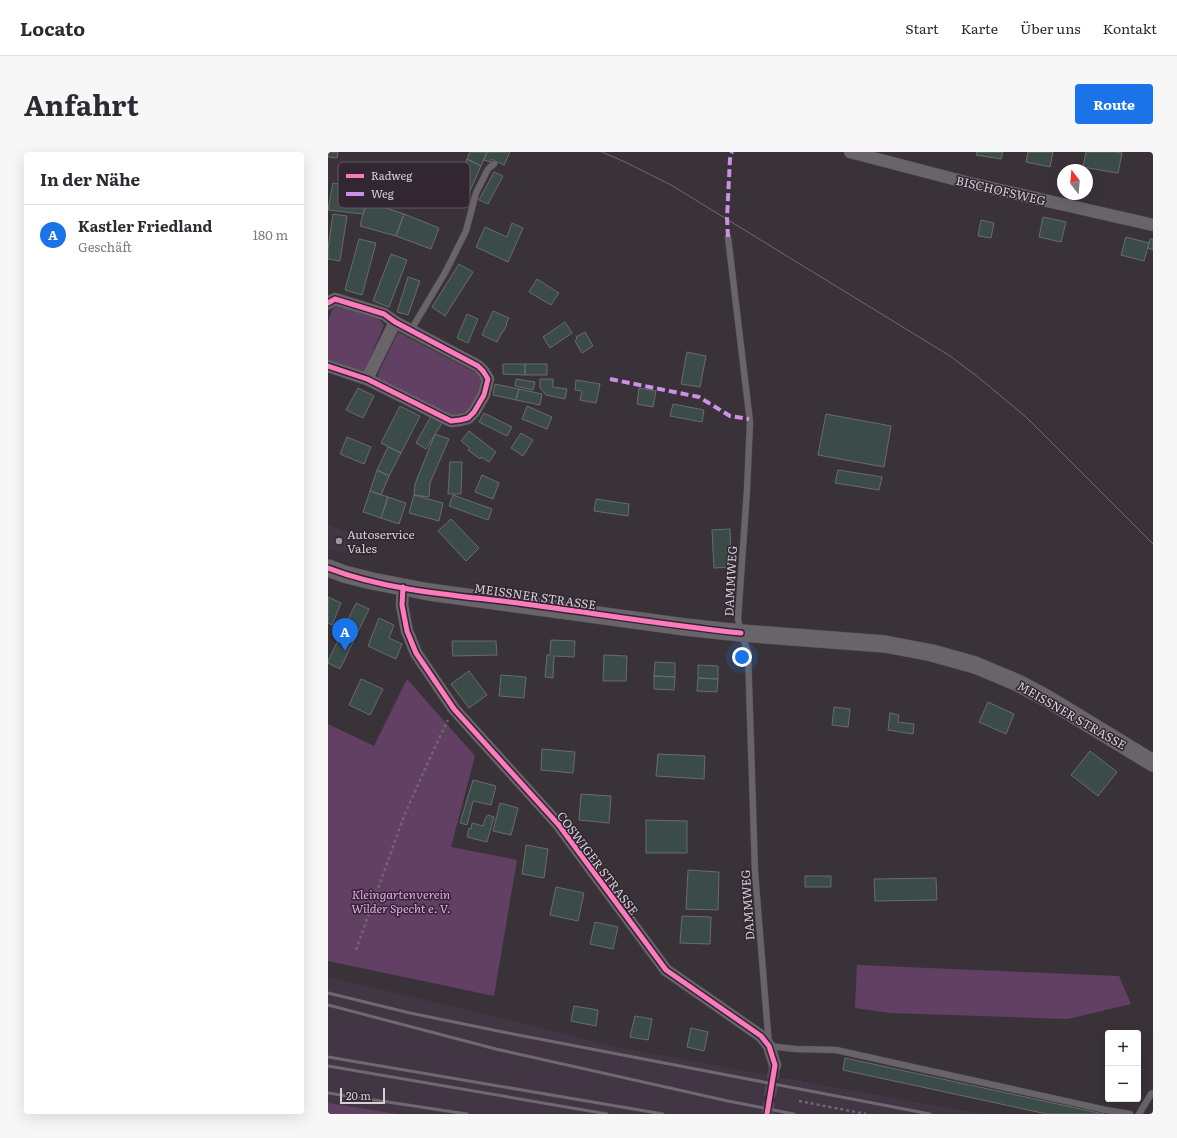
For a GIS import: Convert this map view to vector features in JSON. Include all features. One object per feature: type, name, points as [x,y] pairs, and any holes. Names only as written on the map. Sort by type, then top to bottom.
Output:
[{"type":"main road","name":"MEISSNER STRASSE","points":[[328,568],[372,582],[686,627],[741,633],[886,644],[932,653],[975,666],[1018,683],[1048,699],[1153,763]]},
{"type":"street","name":"BISCHOFSWEG","points":[[850,152],[968,183],[1153,225]]},
{"type":"street","points":[[328,303],[335,299],[384,314],[395,322],[478,366],[484,371],[488,379],[484,395],[474,412],[468,418],[451,420],[367,379],[328,366]]},
{"type":"street","points":[[367,379],[395,322]]},
{"type":"street","name":"COSWIGER STRASSE","points":[[403,587],[402,605],[407,631],[416,654],[454,709],[558,824],[666,970],[761,1036],[769,1046],[775,1065]]},
{"type":"lane","points":[[411,330],[450,265],[466,231],[476,193],[488,169],[494,164]]},
{"type":"lane","name":"DAMMWEG","points":[[728,237],[750,422],[738,619],[748,652],[755,872],[769,1046]]},
{"type":"lane","points":[[769,1046],[795,1049],[836,1050],[1130,1114]]},
{"type":"lane","points":[[1139,1114],[1153,1093]]},
{"type":"path","points":[[356,950],[404,816],[454,709]]},
{"type":"path","points":[[799,1101],[866,1114]]},
{"type":"shaded area","name":"Autoservice Vales","points":[[328,525],[352,534],[345,554],[328,549]]},
{"type":"shaded area","points":[[328,977],[616,1047],[982,1114],[399,1114],[328,1103]]},
{"type":"green space","points":[[340,305],[377,317],[384,325],[364,372],[328,359],[328,322],[333,308]]},
{"type":"green space","points":[[398,332],[480,375],[483,384],[476,401],[466,412],[453,416],[379,380],[378,374]]},
{"type":"green space","name":"Kleingartenverein Wilder Specht e. V.","points":[[407,679],[475,756],[451,847],[517,860],[494,996],[328,961],[328,724],[374,746]]},
{"type":"green space","points":[[857,965],[1119,976],[1131,1004],[1068,1019],[890,1013],[855,1008]]},
{"type":"green space","points":[[328,1103],[398,1114],[328,1114]]},
{"type":"building","points":[[328,152],[338,152],[337,158],[328,157]]},
{"type":"building","points":[[470,152],[487,152],[481,166],[467,159]]},
{"type":"building","points":[[487,152],[510,152],[504,165],[491,159],[490,162],[484,160]]},
{"type":"building","points":[[977,152],[1003,152],[1001,159],[976,155]]},
{"type":"building","points":[[1028,152],[1053,152],[1050,167],[1026,162]]},
{"type":"building","points":[[1086,152],[1122,153],[1118,173],[1093,169],[1093,164],[1084,164]]},
{"type":"building","points":[[467,159],[481,166],[470,191],[470,162],[466,162]]},
{"type":"building","points":[[494,172],[503,176],[488,204],[479,200]]},
{"type":"building","points":[[333,183],[338,184],[338,208],[366,208],[363,214],[328,210]]},
{"type":"building","points":[[366,208],[386,208],[404,214],[396,236],[360,226]]},
{"type":"building","points":[[333,214],[347,216],[340,261],[328,259]]},
{"type":"building","points":[[404,214],[439,228],[431,249],[396,236]]},
{"type":"building","points":[[1043,217],[1066,222],[1061,242],[1039,237]]},
{"type":"building","points":[[981,220],[994,223],[991,238],[978,236]]},
{"type":"building","points":[[512,223],[523,228],[508,262],[476,247],[485,227],[507,237]]},
{"type":"building","points":[[1126,237],[1149,243],[1144,261],[1121,255]]},
{"type":"building","points":[[359,239],[376,243],[362,295],[345,290]]},
{"type":"building","points":[[1150,239],[1153,239],[1153,250],[1148,248]]},
{"type":"building","points":[[391,254],[407,260],[389,307],[373,301]]},
{"type":"building","points":[[459,264],[473,272],[445,316],[432,307]]},
{"type":"building","points":[[408,277],[420,281],[408,315],[397,312]]},
{"type":"building","points":[[537,279],[559,293],[551,305],[529,292]]},
{"type":"building","points":[[493,311],[509,318],[506,324],[507,325],[497,342],[482,335]]},
{"type":"building","points":[[467,314],[478,319],[468,343],[457,338]]},
{"type":"building","points":[[565,322],[572,333],[550,348],[543,337]]},
{"type":"building","points":[[585,332],[593,346],[582,353],[575,341],[577,339],[576,337]]},
{"type":"building","points":[[687,352],[706,356],[700,387],[681,384]]},
{"type":"building","points":[[503,364],[525,364],[525,375],[503,374]]},
{"type":"building","points":[[525,364],[547,364],[547,375],[525,375]]},
{"type":"building","points":[[516,379],[535,382],[533,390],[515,386]]},
{"type":"building","points":[[540,379],[553,379],[553,387],[567,389],[565,399],[546,395],[540,388]]},
{"type":"building","points":[[576,380],[600,384],[596,403],[580,400],[582,391],[575,390]]},
{"type":"building","points":[[495,384],[519,389],[516,400],[493,395]]},
{"type":"building","points":[[358,388],[374,396],[363,418],[346,410]]},
{"type":"building","points":[[639,388],[656,391],[653,407],[637,404]]},
{"type":"building","points":[[519,389],[542,394],[540,405],[516,400]]},
{"type":"building","points":[[673,404],[704,410],[702,422],[670,416]]},
{"type":"building","points":[[400,406],[420,416],[401,453],[381,443]]},
{"type":"building","points":[[527,406],[552,417],[547,429],[522,419]]},
{"type":"building","points":[[484,413],[512,427],[507,436],[479,422]]},
{"type":"building","points":[[826,414],[891,426],[884,467],[818,455]]},
{"type":"building","points":[[431,416],[442,423],[426,449],[416,443]]},
{"type":"building","points":[[469,431],[496,452],[489,462],[481,457],[480,459],[468,450],[470,448],[461,441]]},
{"type":"building","points":[[521,433],[533,440],[523,456],[511,448]]},
{"type":"building","points":[[435,434],[449,439],[430,483],[429,497],[414,495],[415,484]]},
{"type":"building","points":[[347,437],[371,447],[364,464],[340,454]]},
{"type":"building","points":[[388,447],[401,453],[389,476],[377,470]]},
{"type":"building","points":[[450,462],[462,462],[461,494],[448,494]]},
{"type":"building","points":[[377,470],[389,476],[381,495],[370,491]]},
{"type":"building","points":[[838,470],[882,477],[879,490],[835,483]]},
{"type":"building","points":[[482,475],[499,483],[493,499],[475,492]]},
{"type":"building","points":[[370,491],[388,497],[381,518],[363,512]]},
{"type":"building","points":[[414,495],[443,503],[439,521],[409,513]]},
{"type":"building","points":[[453,495],[492,509],[488,520],[449,506]]},
{"type":"building","points":[[388,497],[406,503],[399,524],[381,518]]},
{"type":"building","points":[[596,499],[629,504],[628,516],[594,511]]},
{"type":"building","points":[[451,519],[479,548],[466,561],[438,531]]},
{"type":"building","points":[[730,529],[731,567],[714,568],[712,530]]},
{"type":"building","points":[[328,597],[341,603],[332,625],[328,623]]},
{"type":"building","points":[[356,603],[369,609],[340,669],[328,663],[328,661]]},
{"type":"building","points":[[379,618],[394,625],[389,638],[402,644],[396,659],[368,646]]},
{"type":"building","points":[[551,640],[575,641],[574,657],[554,656],[553,678],[545,677],[547,655],[550,655]]},
{"type":"building","points":[[452,641],[496,641],[497,655],[453,656]]},
{"type":"building","points":[[604,655],[627,656],[626,681],[603,681]]},
{"type":"building","points":[[655,662],[675,663],[675,677],[654,676]]},
{"type":"building","points":[[698,665],[718,666],[718,679],[698,678]]},
{"type":"building","points":[[469,671],[487,695],[469,708],[451,684]]},
{"type":"building","points":[[501,675],[526,677],[524,698],[499,696]]},
{"type":"building","points":[[654,676],[675,677],[674,690],[654,689]]},
{"type":"building","points":[[698,678],[718,679],[717,692],[697,691]]},
{"type":"building","points":[[361,679],[383,689],[370,715],[349,705]]},
{"type":"building","points":[[988,702],[1014,714],[1006,734],[979,722]]},
{"type":"building","points":[[834,707],[850,709],[848,727],[832,725]]},
{"type":"building","points":[[890,713],[899,715],[898,722],[914,724],[913,734],[888,730]]},
{"type":"building","points":[[542,749],[575,752],[573,773],[541,770]]},
{"type":"building","points":[[1090,751],[1117,772],[1098,796],[1071,775]]},
{"type":"building","points":[[658,754],[705,756],[704,779],[656,776]]},
{"type":"building","points":[[473,780],[496,786],[491,805],[473,801],[467,825],[460,823]]},
{"type":"building","points":[[581,794],[611,796],[609,823],[579,820]]},
{"type":"building","points":[[500,803],[518,808],[511,835],[493,831]]},
{"type":"building","points":[[488,815],[494,817],[487,842],[467,837],[472,823],[483,826]]},
{"type":"building","points":[[646,820],[687,821],[687,853],[646,853]]},
{"type":"building","points":[[526,845],[548,849],[544,878],[522,874]]},
{"type":"building","points":[[688,870],[719,872],[718,910],[686,909]]},
{"type":"building","points":[[805,876],[831,876],[831,887],[805,887]]},
{"type":"building","points":[[936,878],[937,900],[875,901],[874,879]]},
{"type":"building","points":[[556,887],[584,893],[578,921],[550,915]]},
{"type":"building","points":[[682,916],[711,917],[710,944],[680,943]]},
{"type":"building","points":[[595,922],[618,927],[613,949],[590,944]]},
{"type":"building","points":[[574,1006],[598,1010],[596,1026],[571,1021]]},
{"type":"building","points":[[635,1016],[652,1019],[648,1040],[630,1037]]},
{"type":"building","points":[[691,1028],[708,1032],[704,1051],[687,1047]]},
{"type":"building","points":[[845,1058],[1104,1114],[1047,1114],[843,1070]]},
{"type":"tunnel","points":[[767,1114],[775,1065]]},
{"type":"tram line","points":[[602,152],[671,185],[950,356],[1026,417],[1153,544]]},
{"type":"railway","points":[[328,993],[410,1013],[503,1032],[930,1114]]},
{"type":"railway","points":[[328,1005],[496,1049],[728,1101],[794,1114]]},
{"type":"railway","points":[[328,1057],[663,1114]]},
{"type":"railway","points":[[328,1066],[607,1114]]},
{"type":"railway","points":[[328,1093],[467,1114]]},
{"type":"marked path","points":[[728,237],[727,218],[730,159],[732,152]]},
{"type":"marked path","points":[[610,379],[699,397],[730,416],[749,419]]},
{"type":"cycle path","points":[[328,303],[335,299],[384,314],[395,322],[478,366],[488,379],[484,395],[474,412],[468,418],[451,421],[367,379],[328,366]]},
{"type":"cycle path","points":[[328,568],[374,582],[422,591],[741,633]]},
{"type":"cycle path","points":[[403,587],[402,605],[407,631],[416,653],[454,709],[558,824],[666,970],[761,1036],[769,1046],[775,1065],[767,1114]]},
{"type":"place","name":"Autoservice Vales","points":[[339,541]]},
{"type":"place","name":"Kastler Friedland","points":[[345,651]]}]
